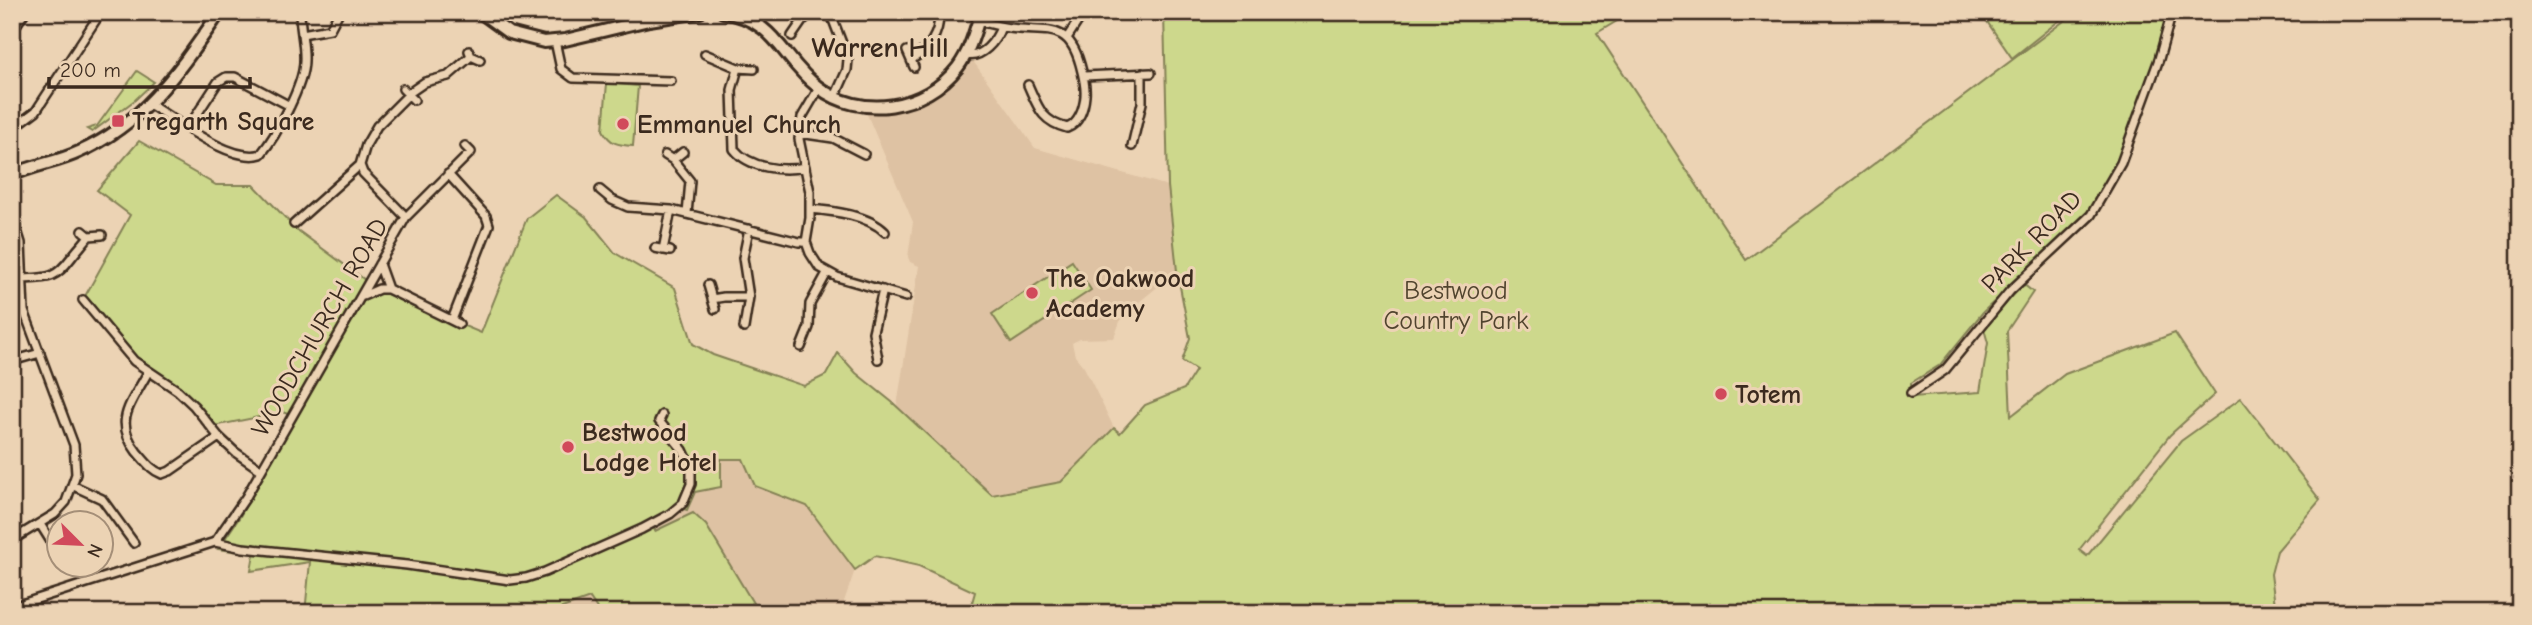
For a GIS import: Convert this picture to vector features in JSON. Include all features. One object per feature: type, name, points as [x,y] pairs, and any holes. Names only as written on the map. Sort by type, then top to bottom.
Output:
[{"type":"street","points":[[12,30],[25,12]]},
{"type":"street","points":[[12,129],[36,111],[101,12]]},
{"type":"street","points":[[12,175],[89,147],[119,129],[172,80],[220,12]]},
{"type":"street","points":[[149,104],[224,150],[257,156],[264,151],[299,86],[304,69],[300,12]]},
{"type":"street","points":[[302,34],[330,29],[339,12]]},
{"type":"street","points":[[480,12],[495,25],[517,37],[534,41],[555,41],[700,12]]},
{"type":"street","points":[[628,12],[631,24]]},
{"type":"street","points":[[723,12],[754,23],[777,40],[804,75],[819,88],[835,97],[862,106],[902,104],[934,90],[966,55],[979,16],[1001,27],[1045,29],[1067,38],[1076,51],[1084,76],[1084,101],[1073,130],[1046,119],[1028,90]]},
{"type":"street","points":[[754,23],[760,12]]},
{"type":"street","points":[[788,24],[794,33],[813,12]]},
{"type":"street","points":[[830,12],[848,59],[847,70],[835,97]]},
{"type":"street","points":[[907,51],[912,64],[932,42],[939,24],[939,12]]},
{"type":"street","points":[[1067,38],[1084,12]]},
{"type":"street","name":"PARK ROAD","points":[[1911,393],[1944,370],[2010,292],[2091,215],[2121,163],[2159,59],[2172,12]]},
{"type":"street","points":[[966,55],[978,55],[994,42],[1001,27]]},
{"type":"street","points":[[555,41],[561,69],[573,78],[666,78]]},
{"type":"street","points":[[293,224],[359,165],[364,149],[377,126],[408,95],[425,82],[448,75],[470,54],[480,60]]},
{"type":"street","points":[[712,54],[738,68],[754,69]]},
{"type":"street","points":[[738,68],[732,90],[734,149],[744,159],[777,169],[804,167]]},
{"type":"street","points":[[1084,76],[1147,73],[1136,142]]},
{"type":"street","points":[[188,128],[218,82],[226,77],[235,77],[289,106]]},
{"type":"street","points":[[819,88],[805,111],[799,133],[810,209],[806,242],[815,262],[827,272],[906,296]]},
{"type":"street","points":[[799,133],[833,138],[853,152],[864,154]]},
{"type":"street","name":"WOODCHURCH ROAD","points":[[215,542],[231,521],[261,470],[406,217],[471,152],[465,146]]},
{"type":"street","points":[[673,160],[683,152]]},
{"type":"street","points":[[665,155],[673,160],[690,181],[687,214]]},
{"type":"street","points":[[359,165],[363,173],[406,217]]},
{"type":"street","points":[[360,298],[379,289],[388,289],[456,322],[489,225],[486,216],[448,174]]},
{"type":"street","points":[[612,188],[603,192],[628,207],[671,210],[806,242]]},
{"type":"street","points":[[810,209],[852,216],[883,227]]},
{"type":"street","points":[[663,249],[671,210]]},
{"type":"street","points":[[12,540],[55,514],[66,502],[74,486],[76,474],[74,445],[24,311],[21,243],[13,218]]},
{"type":"street","points":[[748,324],[749,297],[743,258],[749,229]]},
{"type":"street","points":[[23,279],[48,278],[57,274],[64,269],[86,234],[102,235]]},
{"type":"street","points":[[379,264],[388,289]]},
{"type":"street","points":[[806,344],[810,304],[827,272]]},
{"type":"street","points":[[708,285],[715,309]]},
{"type":"street","points":[[883,290],[873,332],[877,355],[886,349]]},
{"type":"street","points":[[712,299],[749,297]]},
{"type":"street","points":[[83,300],[126,351],[148,372],[177,390],[194,405],[219,437],[261,470]]},
{"type":"street","points":[[12,312],[24,311]]},
{"type":"street","points":[[12,361],[40,353]]},
{"type":"street","points":[[148,372],[125,416],[123,426],[128,441],[149,466],[162,474],[170,471],[219,437]]},
{"type":"street","points":[[12,607],[215,542],[243,548],[407,565],[510,580],[526,578],[642,529],[670,514],[683,503],[691,484],[691,467],[683,450],[659,421],[662,415]]},
{"type":"street","points":[[74,486],[102,499],[126,526],[134,543]]},
{"type":"street","points":[[40,524],[46,534]]},
{"type":"shaded area","name":"The Oakwood Academy","points":[[973,61],[1035,148],[1168,186],[1177,271],[1122,316],[1114,338],[1080,339],[1072,343],[1075,356],[1084,367],[1114,428],[1061,482],[992,495],[897,406],[919,266],[910,262],[908,257],[913,222],[866,112],[896,110],[925,100]]},
{"type":"shaded area","points":[[721,459],[743,459],[755,486],[807,506],[855,570],[840,613],[566,613],[561,609],[558,572],[665,522],[684,509]]},
{"type":"green space","name":"Bestwood Country Park","points":[[1164,12],[1632,12],[1597,33],[1746,260],[2076,12],[2170,12],[2117,162],[2090,210],[1983,312],[1940,365],[1911,383],[1912,397],[1980,392],[1988,343],[1984,329],[2023,284],[2033,292],[2007,331],[2011,416],[2065,374],[2175,333],[2215,394],[2170,435],[2079,550],[2087,556],[2181,441],[2241,398],[2320,500],[2277,551],[2271,574],[2276,613],[969,613],[975,592],[919,566],[875,556],[855,570],[807,506],[755,486],[743,459],[721,459],[721,487],[695,492],[687,510],[684,509],[654,528],[655,531],[693,513],[706,525],[759,613],[600,613],[590,598],[562,608],[566,613],[305,613],[310,562],[251,571],[254,554],[218,549],[239,518],[295,419],[284,412],[214,426],[189,396],[142,364],[84,298],[130,215],[97,190],[139,141],[216,185],[254,185],[296,229],[380,291],[481,333],[527,218],[556,195],[586,217],[615,253],[675,288],[693,344],[713,355],[804,386],[826,375],[838,353],[856,373],[892,402],[992,495],[1061,482],[1114,428],[1120,433],[1145,405],[1184,389],[1196,370],[1182,361],[1190,338],[1177,271],[1168,186]]},
{"type":"green space","points":[[1994,12],[2070,12],[2012,58],[1986,20]]},
{"type":"green space","points":[[137,71],[154,82],[92,132],[87,129],[97,126]]},
{"type":"green space","points":[[607,83],[638,86],[633,146],[615,143],[603,130]]},
{"type":"green space","points":[[1072,261],[1091,290],[1011,343],[992,314]]},
{"type":"place","name":"Tregarth Square","points":[[118,121]]},
{"type":"place","name":"Emmanuel Church","points":[[623,124]]},
{"type":"place","name":"The Oakwood Academy","points":[[1032,293]]},
{"type":"place","name":"Totem","points":[[1721,394]]},
{"type":"place","name":"Bestwood Lodge Hotel","points":[[568,447]]},
{"type":"district","name":"Warren Hill","points":[[880,47]]}]
